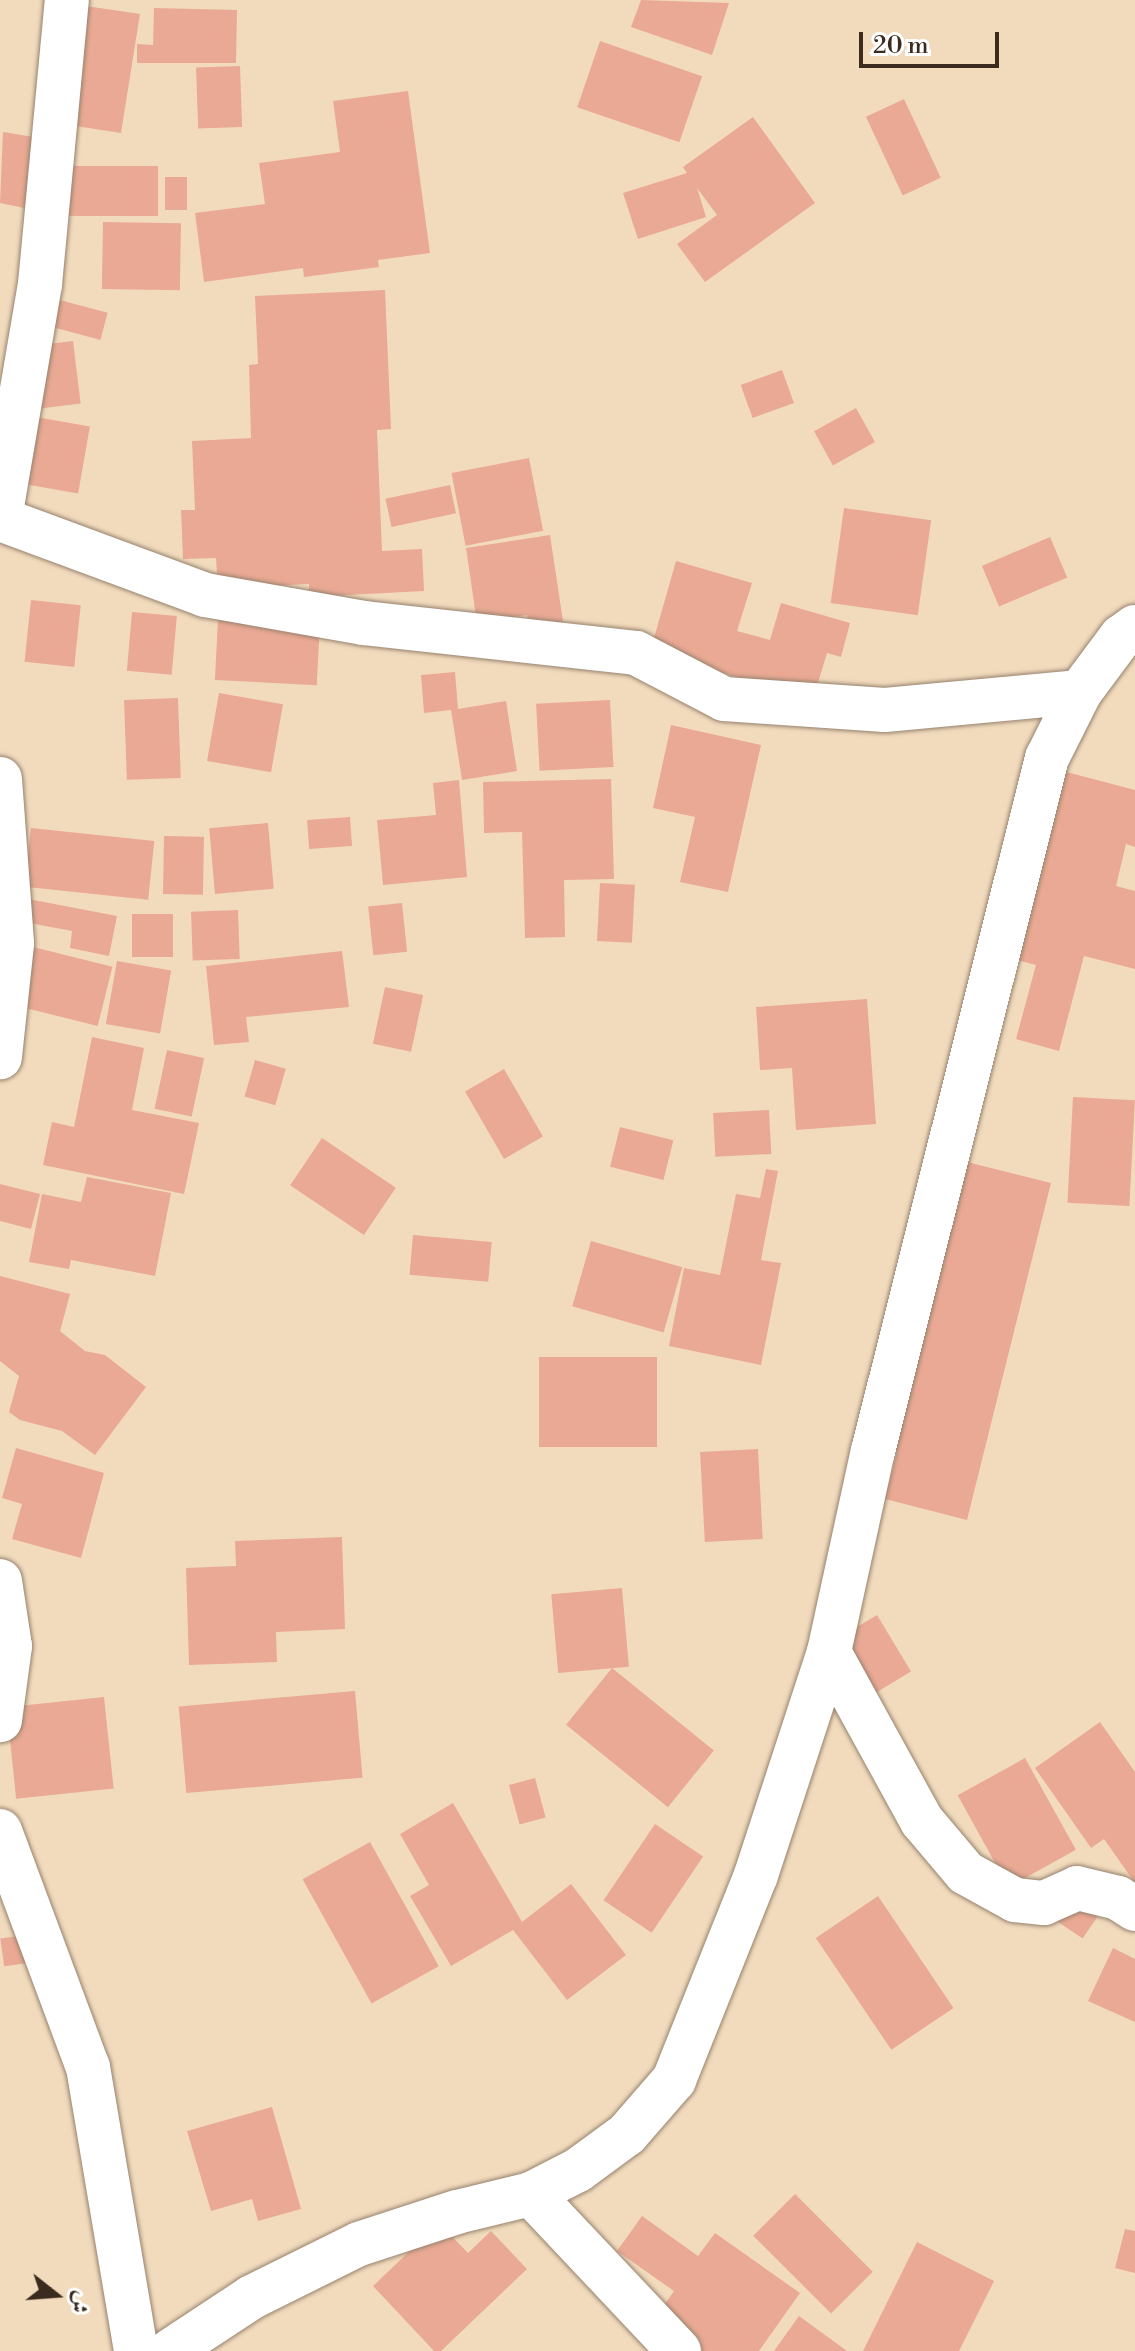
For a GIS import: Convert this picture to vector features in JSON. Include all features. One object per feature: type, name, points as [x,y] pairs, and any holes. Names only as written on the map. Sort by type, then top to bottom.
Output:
[{"type":"street","points":[[67,0],[40,284],[0,518],[205,595],[364,623],[636,653],[724,699],[885,710],[1080,692]]},
{"type":"street","points":[[170,2351],[252,2297],[359,2244],[457,2212],[531,2194],[578,2170],[627,2134],[674,2080],[756,1875],[829,1652],[873,1451],[1047,758],[1080,692],[1121,637],[1135,627]]},
{"type":"street","points":[[0,779],[12,944],[0,1057]]},
{"type":"street","points":[[0,1581],[10,1646],[0,1720]]},
{"type":"street","points":[[829,1652],[922,1821],[966,1873],[1015,1900],[1044,1903],[1077,1888],[1118,1898],[1135,1909]]},
{"type":"street","points":[[0,1831],[88,2067],[136,2351]]},
{"type":"street","points":[[531,2194],[679,2351]]},
{"type":"building","points":[[641,0],[729,3],[712,55],[631,27]]},
{"type":"building","points":[[86,6],[140,14],[121,133],[56,123]]},
{"type":"building","points":[[154,8],[237,10],[236,63],[137,63],[137,44],[153,45]]},
{"type":"building","points":[[600,41],[702,76],[679,142],[577,107]]},
{"type":"building","points":[[240,66],[242,127],[198,128],[196,68]]},
{"type":"building","points":[[408,91],[430,253],[378,260],[379,267],[304,277],[303,268],[204,282],[195,213],[265,204],[259,163],[340,152],[333,101]]},
{"type":"building","points":[[904,99],[941,178],[903,196],[866,117]]},
{"type":"building","points":[[753,117],[815,203],[705,282],[677,244],[717,215],[697,188],[706,217],[638,239],[623,193],[687,173],[683,167]]},
{"type":"building","points":[[3,132],[46,139],[29,209],[0,203]]},
{"type":"building","points":[[68,166],[158,166],[158,216],[68,216]]},
{"type":"building","points":[[165,177],[187,177],[187,210],[165,210]]},
{"type":"building","points":[[103,222],[181,223],[180,290],[102,289]]},
{"type":"building","points":[[385,290],[391,429],[377,430],[382,551],[422,549],[424,591],[309,597],[309,584],[218,588],[216,558],[183,559],[181,510],[195,510],[192,441],[251,438],[249,365],[258,364],[255,296]]},
{"type":"building","points":[[41,295],[108,313],[100,340],[34,322]]},
{"type":"building","points":[[73,341],[81,404],[38,409],[30,346]]},
{"type":"building","points":[[782,370],[794,403],[753,418],[741,385]]},
{"type":"building","points":[[856,408],[875,442],[833,465],[814,431]]},
{"type":"building","points":[[19,414],[90,427],[78,493],[7,481]]},
{"type":"building","points":[[529,458],[543,531],[466,546],[451,473]]},
{"type":"building","points":[[450,485],[456,513],[391,527],[385,499]]},
{"type":"building","points":[[844,508],[931,520],[918,615],[831,603]]},
{"type":"building","points":[[550,535],[564,628],[530,632],[527,615],[477,623],[466,548]]},
{"type":"building","points":[[1050,537],[1067,578],[999,606],[982,566]]},
{"type":"building","points":[[676,561],[752,583],[737,631],[770,640],[781,603],[850,623],[841,657],[827,653],[813,699],[650,652]]},
{"type":"building","points":[[31,600],[81,605],[74,667],[25,662]]},
{"type":"building","points":[[132,612],[177,616],[172,675],[127,671]]},
{"type":"building","points":[[218,620],[320,625],[317,685],[215,680]]},
{"type":"building","points":[[455,672],[458,709],[506,701],[517,771],[462,780],[451,710],[424,713],[421,675]]},
{"type":"building","points":[[219,693],[283,704],[271,772],[207,761]]},
{"type":"building","points":[[178,698],[181,778],[127,780],[124,700]]},
{"type":"building","points":[[610,700],[614,767],[540,771],[536,704]]},
{"type":"building","points":[[671,725],[761,745],[728,892],[680,882],[695,817],[653,808]]},
{"type":"building","points":[[1055,769],[1135,790],[1135,847],[1126,844],[1116,886],[1135,891],[1135,969],[1084,956],[1059,1051],[1016,1039],[1036,965],[1006,957]]},
{"type":"building","points":[[611,779],[614,879],[564,880],[565,937],[525,938],[522,832],[484,833],[483,782]]},
{"type":"building","points":[[459,780],[467,877],[383,885],[377,820],[436,815],[433,783]]},
{"type":"building","points":[[350,817],[352,846],[309,849],[307,820]]},
{"type":"building","points":[[268,823],[274,889],[215,894],[209,828]]},
{"type":"building","points":[[31,828],[154,841],[148,900],[25,887]]},
{"type":"building","points":[[164,836],[204,837],[203,895],[163,894]]},
{"type":"building","points":[[600,883],[635,885],[632,943],[597,941]]},
{"type":"building","points":[[28,899],[117,916],[109,956],[70,948],[72,931],[24,922]]},
{"type":"building","points":[[402,903],[407,952],[373,955],[368,907]]},
{"type":"building","points":[[238,910],[240,959],[193,961],[191,912]]},
{"type":"building","points":[[132,914],[173,914],[173,957],[132,957]]},
{"type":"building","points":[[29,946],[112,967],[98,1026],[14,1005]]},
{"type":"building","points":[[342,951],[349,1007],[246,1017],[249,1042],[214,1045],[206,966]]},
{"type":"building","points":[[117,961],[171,971],[160,1034],[106,1024]]},
{"type":"building","points":[[385,987],[423,995],[411,1052],[373,1044]]},
{"type":"building","points":[[867,999],[876,1124],[796,1130],[792,1068],[760,1070],[756,1007]]},
{"type":"building","points":[[92,1037],[144,1048],[132,1110],[199,1123],[184,1194],[43,1165],[52,1122],[74,1127]]},
{"type":"building","points":[[167,1050],[204,1058],[192,1117],[155,1109]]},
{"type":"building","points":[[255,1060],[286,1069],[275,1105],[245,1097]]},
{"type":"building","points":[[504,1069],[543,1137],[504,1159],[465,1092]]},
{"type":"building","points":[[1073,1097],[1135,1100],[1129,1206],[1067,1203]]},
{"type":"building","points":[[769,1110],[771,1154],[715,1157],[713,1113]]},
{"type":"building","points":[[620,1127],[673,1140],[663,1180],[610,1167]]},
{"type":"building","points":[[322,1138],[396,1188],[364,1235],[290,1185]]},
{"type":"building","points":[[955,1159],[1051,1183],[967,1520],[885,1499],[897,1452],[882,1448]]},
{"type":"building","points":[[766,1169],[778,1171],[761,1260],[781,1263],[761,1365],[669,1346],[684,1268],[720,1275],[736,1194],[760,1198]]},
{"type":"building","points":[[87,1177],[171,1193],[155,1276],[71,1260],[69,1269],[29,1262],[42,1194],[81,1202]]},
{"type":"building","points":[[0,1184],[40,1194],[31,1229],[0,1221]]},
{"type":"building","points":[[413,1235],[492,1242],[488,1282],[410,1275]]},
{"type":"building","points":[[591,1241],[682,1267],[664,1333],[572,1306]]},
{"type":"building","points":[[0,1276],[70,1294],[60,1331],[85,1351],[105,1355],[146,1387],[95,1455],[62,1431],[20,1420],[9,1412],[19,1376],[0,1361]]},
{"type":"building","points":[[539,1357],[657,1357],[657,1447],[539,1447]]},
{"type":"building","points":[[16,1448],[104,1473],[81,1558],[12,1539],[22,1504],[2,1498]]},
{"type":"building","points":[[758,1449],[763,1539],[705,1542],[700,1452]]},
{"type":"building","points":[[342,1537],[345,1629],[276,1632],[277,1662],[189,1665],[186,1568],[236,1566],[235,1541]]},
{"type":"building","points":[[622,1588],[629,1667],[558,1673],[551,1594]]},
{"type":"building","points":[[877,1615],[911,1672],[874,1694],[840,1637]]},
{"type":"building","points":[[612,1668],[714,1750],[668,1807],[566,1725]]},
{"type":"building","points":[[355,1691],[363,1778],[186,1793],[179,1706]]},
{"type":"building","points":[[104,1697],[114,1788],[16,1799],[7,1707]]},
{"type":"building","points":[[1100,1722],[1135,1772],[1135,1883],[1104,1839],[1091,1848],[1035,1768]]},
{"type":"building","points":[[1025,1758],[1076,1850],[1009,1887],[958,1795]]},
{"type":"building","points":[[535,1778],[546,1818],[520,1825],[509,1785]]},
{"type":"building","points":[[453,1803],[522,1922],[571,1884],[626,1955],[567,2000],[513,1930],[451,1966],[410,1896],[429,1885],[400,1834]]},
{"type":"building","points":[[655,1824],[703,1856],[652,1933],[604,1900]]},
{"type":"building","points":[[370,1842],[439,1966],[371,2004],[303,1879]]},
{"type":"building","points":[[878,1896],[953,2008],[891,2050],[816,1938]]},
{"type":"building","points":[[1069,1898],[1097,1917],[1083,1939],[1054,1920]]},
{"type":"building","points":[[33,1934],[37,1962],[4,1966],[0,1939]]},
{"type":"building","points":[[1113,1948],[1135,1959],[1135,2022],[1088,2001]]},
{"type":"building","points":[[272,2107],[301,2209],[258,2221],[252,2199],[211,2211],[187,2131]]},
{"type":"building","points":[[795,2194],[873,2272],[831,2314],[753,2236]]},
{"type":"building","points":[[642,2216],[698,2256],[715,2233],[800,2293],[759,2351],[695,2351],[653,2321],[674,2291],[617,2251]]},
{"type":"building","points":[[439,2223],[468,2253],[491,2231],[527,2269],[441,2351],[434,2351],[373,2286]]},
{"type":"building","points":[[1125,2229],[1135,2231],[1135,2273],[1115,2268]]},
{"type":"building","points":[[917,2242],[994,2281],[959,2351],[863,2351]]},
{"type":"building","points":[[799,2316],[847,2351],[774,2351]]}]
